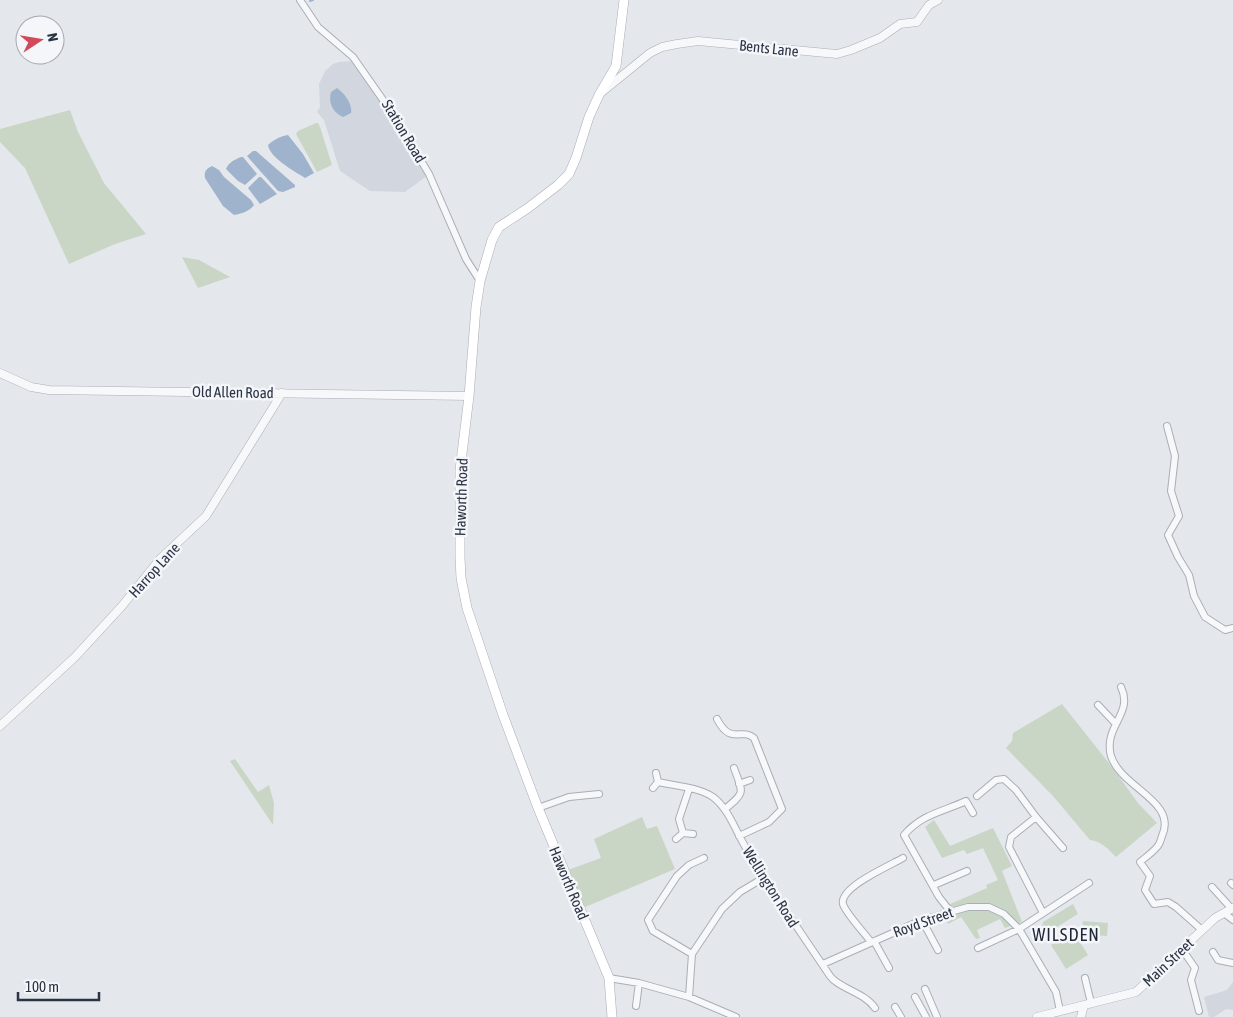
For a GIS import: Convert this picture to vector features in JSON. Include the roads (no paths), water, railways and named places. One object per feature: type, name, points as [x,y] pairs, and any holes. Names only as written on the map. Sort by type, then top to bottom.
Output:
[{"type":"main road","name":"Haworth Road","points":[[612,1017],[609,978],[538,808],[491,681],[467,608],[461,578],[460,470],[469,396],[474,322],[480,281],[492,240],[500,227],[558,185],[569,174],[576,158],[588,117],[616,66],[624,0]]},
{"type":"street","name":"Station Road","points":[[300,0],[318,27],[353,57],[386,103],[430,174],[466,259],[480,281]]},
{"type":"street","name":"Bents Lane","points":[[599,95],[643,59],[662,47],[698,41],[837,54],[880,38],[900,24],[917,22],[929,5],[938,0]]},
{"type":"street","name":"Old Allen Road","points":[[0,373],[20,384],[40,389],[469,396]]},
{"type":"street","name":"Harrop Lane","points":[[0,726],[74,657],[122,606],[160,559],[206,516],[282,393]]},
{"type":"street","points":[[1167,426],[1174,456],[1171,492],[1179,516],[1168,534],[1189,575],[1194,596],[1205,617],[1224,630],[1233,628]]},
{"type":"street","points":[[1121,687],[1125,702],[1110,738],[1114,762],[1124,777],[1159,806],[1165,816],[1166,828],[1160,848],[1140,862],[1150,876],[1145,890],[1154,904],[1168,902],[1202,930]]},
{"type":"street","points":[[1098,705],[1115,723]]},
{"type":"street","points":[[717,719],[726,733],[749,735],[754,738],[782,809],[769,822],[739,836]]},
{"type":"street","points":[[724,809],[740,796],[742,791],[734,768]]},
{"type":"street","name":"Wellington Road","points":[[656,773],[656,785],[689,789],[713,798],[724,809],[739,836],[831,978],[870,1000],[875,1008]]},
{"type":"street","points":[[977,796],[996,780],[1004,779],[1016,790],[1063,848]]},
{"type":"street","points":[[739,784],[750,780]]},
{"type":"street","points":[[683,833],[679,819],[689,789]]},
{"type":"street","points":[[538,808],[569,797],[599,794]]},
{"type":"street","points":[[950,911],[939,897],[934,885],[904,835],[910,828],[933,813],[966,801],[974,813]]},
{"type":"street","points":[[1036,817],[1011,837],[1009,847],[1043,913]]},
{"type":"street","points":[[676,839],[683,833],[693,834]]},
{"type":"street","points":[[692,954],[653,931],[648,920],[677,876],[689,865],[704,858]]},
{"type":"street","points":[[889,968],[843,903],[844,896],[855,884],[904,858]]},
{"type":"street","points":[[934,885],[967,872]]},
{"type":"street","points":[[690,997],[692,954],[722,909],[740,892],[765,877]]},
{"type":"street","points":[[978,948],[1019,929],[1089,883]]},
{"type":"street","points":[[1212,887],[1232,908]]},
{"type":"street","name":"Royd Street","points":[[823,964],[922,920],[968,907],[990,907],[1004,914],[1019,929],[1056,992],[1060,1011]]},
{"type":"street","name":"Main Street","points":[[1036,1017],[1136,992],[1215,918],[1232,908]]},
{"type":"street","points":[[1224,914],[1233,920]]},
{"type":"street","points":[[922,920],[938,950]]},
{"type":"street","points":[[1182,949],[1196,968],[1191,980],[1198,1011]]},
{"type":"street","points":[[1213,952],[1218,960],[1233,963]]},
{"type":"street","points":[[609,978],[639,983],[690,997],[733,1016]]},
{"type":"street","points":[[1081,1017],[1088,1004],[1084,978]]},
{"type":"street","points":[[636,1006],[639,983]]},
{"type":"street","points":[[925,989],[936,1017]]},
{"type":"street","points":[[915,997],[925,1016],[933,1010]]},
{"type":"street","points":[[895,1007],[901,1017]]},
{"type":"water","points":[[337,88],[351,106],[351,113],[343,117],[336,113],[331,104],[331,92]]},
{"type":"water","points":[[288,135],[303,154],[314,173],[305,178],[283,164],[273,155],[268,145],[280,137]]},
{"type":"water","points":[[256,151],[295,187],[283,192],[278,191],[247,156]]},
{"type":"water","points":[[241,157],[257,174],[245,185],[226,169],[230,163]]},
{"type":"water","points":[[212,166],[219,170],[254,205],[245,212],[234,215],[223,206],[205,178],[206,170]]},
{"type":"water","points":[[259,177],[277,194],[260,204],[248,188]]},
{"type":"district","name":"WILSDEN","points":[[1066,934]]}]
